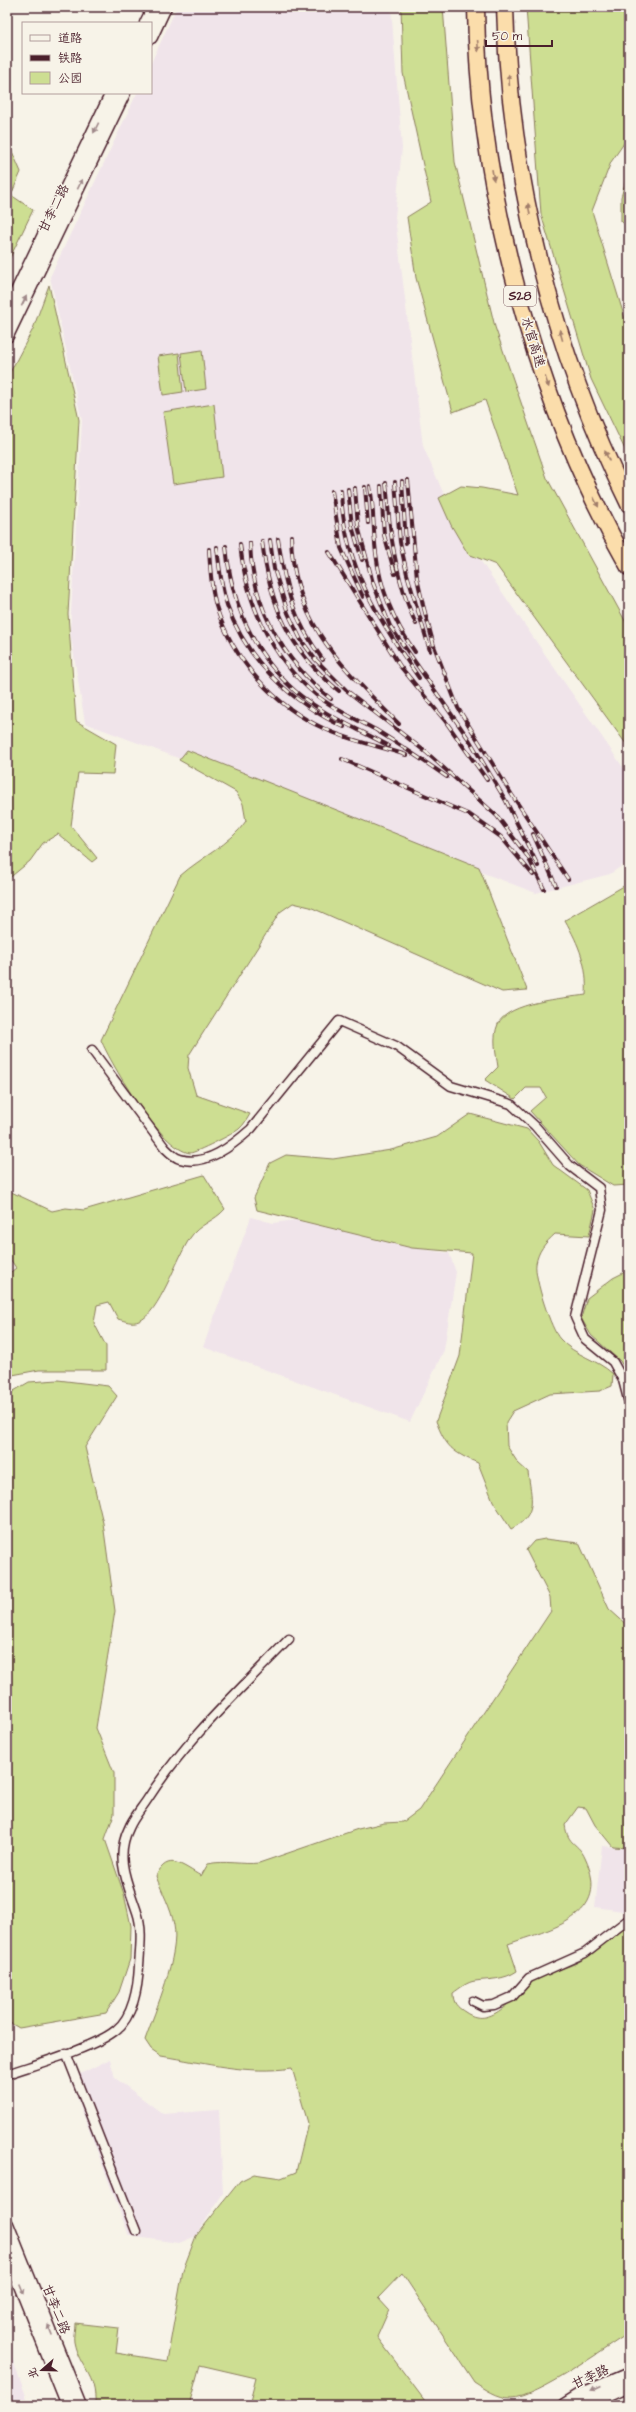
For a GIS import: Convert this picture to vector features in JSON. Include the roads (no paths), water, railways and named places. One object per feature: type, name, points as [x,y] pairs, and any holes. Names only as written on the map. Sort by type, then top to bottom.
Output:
[{"type":"highway","name":"水官高速","points":[[476,7],[481,90],[490,157],[502,222],[517,285],[559,419],[589,489],[629,567]]},
{"type":"highway","name":"S28","points":[[506,7],[510,87],[518,153],[530,218],[545,277],[586,408],[629,504]]},
{"type":"main road","points":[[146,22],[154,7]]},
{"type":"main road","points":[[152,35],[165,7]]},
{"type":"main road","name":"甘李二路","points":[[7,312],[112,94]]},
{"type":"main road","name":"甘李二路","points":[[7,336],[124,94]]},
{"type":"main road","name":"甘李二路","points":[[7,2224],[80,2405]]},
{"type":"main road","name":"甘李二路","points":[[7,2253],[68,2405]]},
{"type":"main road","name":"甘李路","points":[[564,2405],[580,2395],[629,2374]]},
{"type":"main road","name":"甘李路","points":[[585,2405],[629,2385]]},
{"type":"street","points":[[92,1050],[165,1148],[179,1159],[197,1161],[233,1144],[251,1130],[339,1021],[396,1046],[451,1086],[511,1104],[535,1126],[570,1166],[599,1188],[602,1210],[575,1317],[585,1340],[613,1362],[623,1380],[629,1403]]},
{"type":"street","points":[[7,2074],[100,2040],[117,2030],[130,2012],[139,1977],[141,1940],[138,1914],[122,1865],[122,1847],[128,1828],[166,1770],[188,1743],[289,1639]]},
{"type":"street","points":[[473,2001],[483,2006],[494,2005],[512,1997],[529,1978],[585,1953],[629,1920]]},
{"type":"street","points":[[66,2053],[136,2232]]},
{"type":"railway","points":[[408,480],[417,578],[434,646],[458,708],[512,795],[568,879]]},
{"type":"railway","points":[[402,481],[406,543]]},
{"type":"railway","points":[[395,482],[400,542],[407,574],[430,651]]},
{"type":"railway","points":[[386,483],[390,526],[396,564],[403,589],[416,624]]},
{"type":"railway","points":[[370,486],[376,553],[381,579],[394,617],[407,641],[415,652]]},
{"type":"railway","points":[[381,486],[384,535],[395,574]]},
{"type":"railway","points":[[365,487],[368,523]]},
{"type":"railway","points":[[355,488],[358,526],[373,583],[390,626],[470,741],[506,801],[538,866]]},
{"type":"railway","points":[[348,489],[352,526],[362,560]]},
{"type":"railway","points":[[341,490],[343,517],[348,542],[365,590],[390,634],[419,678]]},
{"type":"railway","points":[[332,491],[341,548],[363,597]]},
{"type":"railway","points":[[291,536],[294,567],[301,594],[311,619],[324,641],[340,662],[358,683],[399,724]]},
{"type":"railway","points":[[278,539],[284,574],[297,617],[312,645],[323,660]]},
{"type":"railway","points":[[270,540],[274,569],[288,613],[301,640],[315,659],[346,690],[427,753],[497,816],[528,857],[544,889]]},
{"type":"railway","points":[[262,541],[270,586],[276,606],[284,624],[294,642],[307,659],[321,675],[339,691]]},
{"type":"railway","points":[[250,543],[252,566],[257,588],[264,610],[273,630],[284,649],[298,667],[331,699]]},
{"type":"railway","points":[[240,544],[248,587],[263,627],[273,646],[300,680],[316,695],[330,705],[376,730],[447,777]]},
{"type":"railway","points":[[226,546],[233,587],[246,625],[267,660],[280,676],[295,691],[316,707],[389,746]]},
{"type":"railway","points":[[217,547],[219,569],[227,605],[235,625],[246,644],[273,678],[289,692],[306,706],[344,727]]},
{"type":"railway","points":[[209,549],[213,592],[223,626],[244,662],[258,679],[289,708],[307,720],[335,733],[406,755]]},
{"type":"railway","points":[[329,552],[400,666],[446,722],[487,780]]},
{"type":"railway","points":[[342,759],[470,815],[501,837],[533,875]]},
{"type":"railway","points":[[533,834],[556,886]]}]
